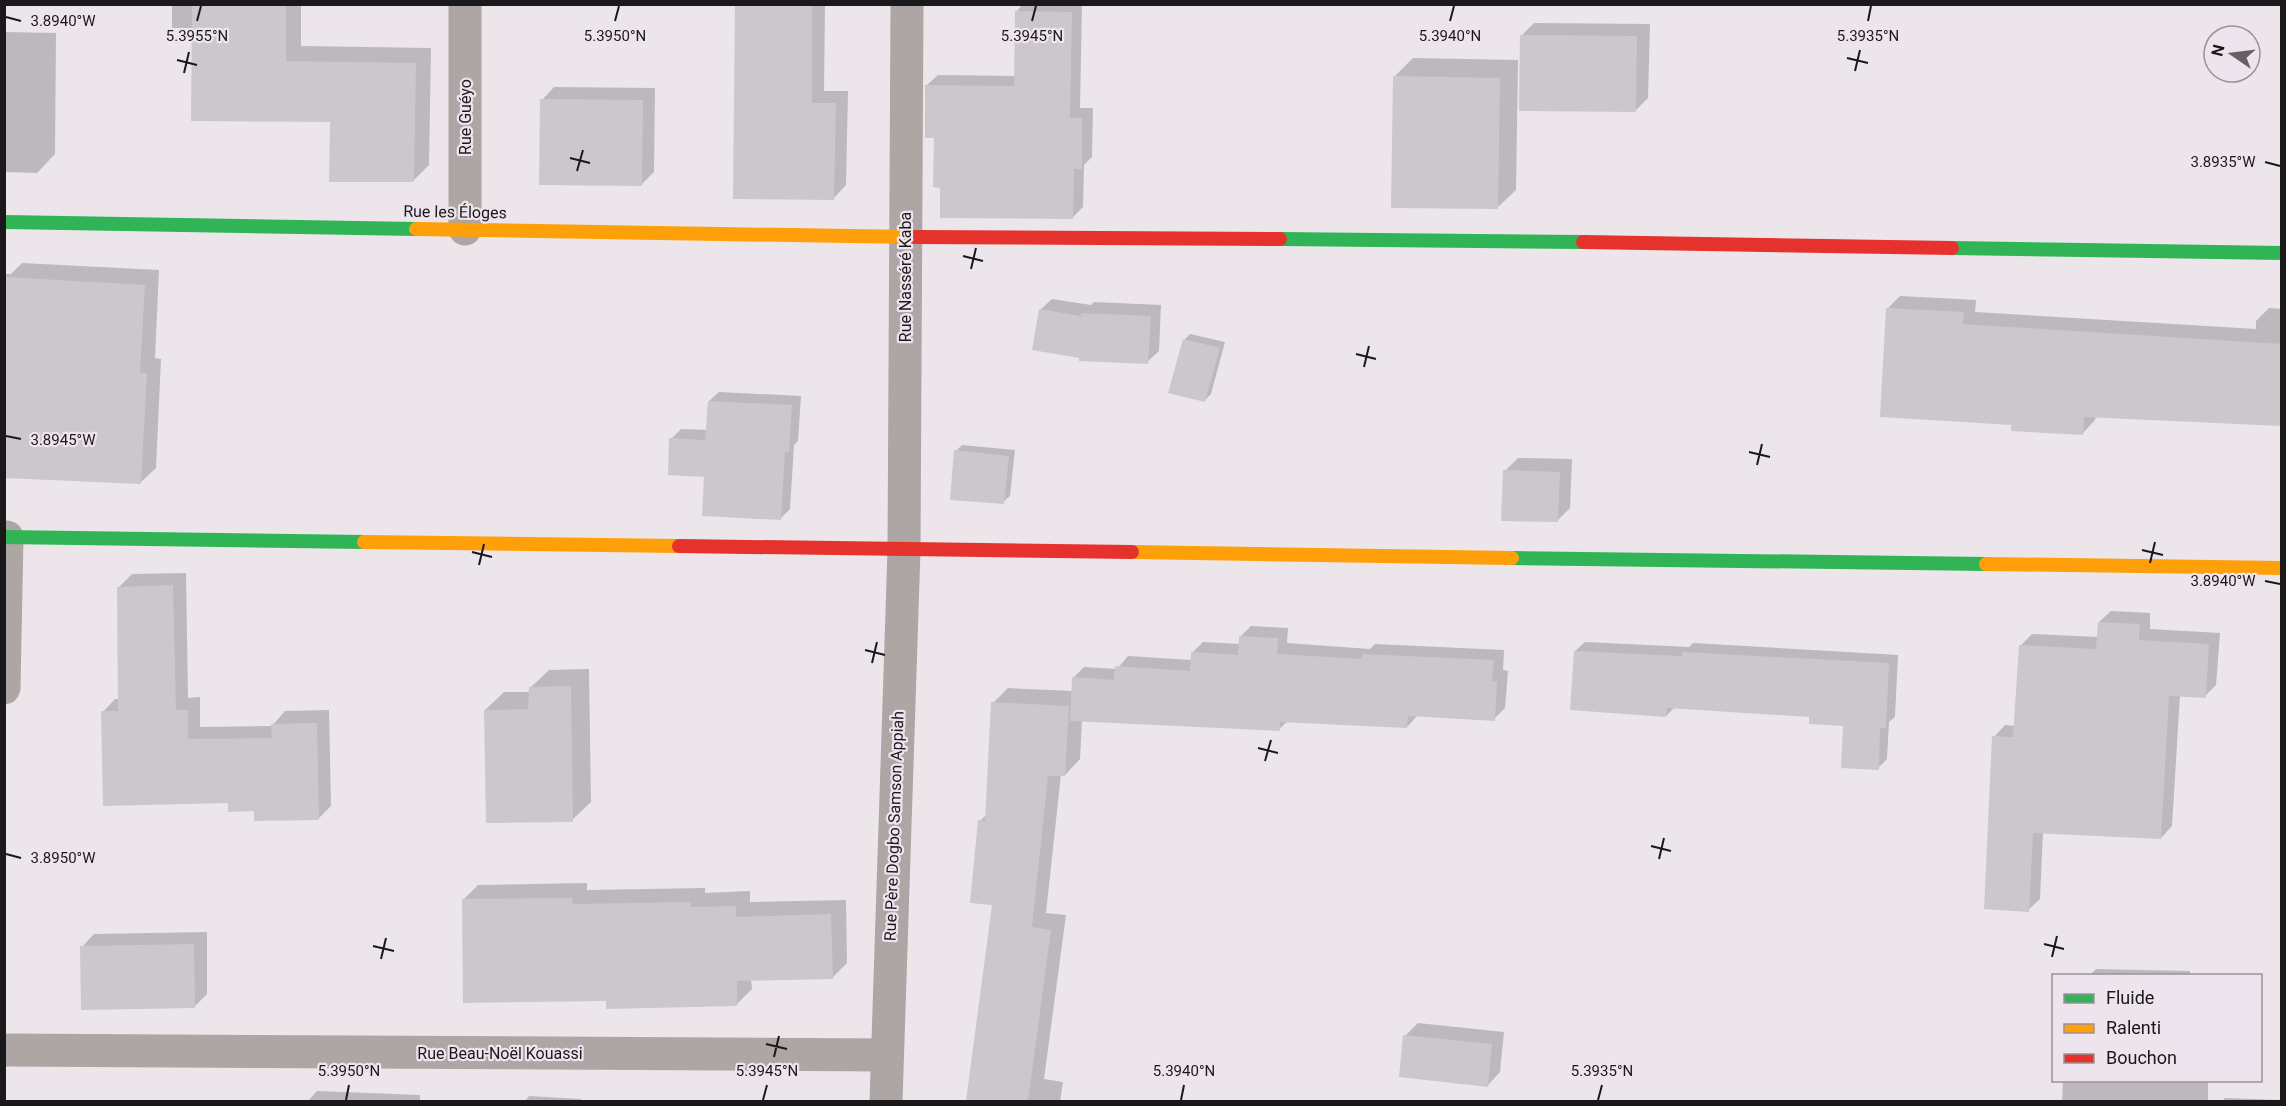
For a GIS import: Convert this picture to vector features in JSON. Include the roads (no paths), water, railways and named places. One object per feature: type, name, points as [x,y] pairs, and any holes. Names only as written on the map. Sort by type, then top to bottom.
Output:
[{"type":"street","name":"Rue Guéyo","points":[[465,4],[465,229]]},
{"type":"street","name":"Rue Nasséré Kaba","points":[[904,550],[907,4]]},
{"type":"street","name":"Rue les Éloges","points":[[4,222],[905,237],[1502,241],[2282,253]]},
{"type":"street","points":[[4,688],[6,537],[2282,568]]},
{"type":"street","name":"Rue Père Dogbo Samson Appiah","points":[[886,1101],[904,550]]},
{"type":"street","name":"Rue Beau-Noël Kouassi","points":[[4,1050],[886,1054]]}]
